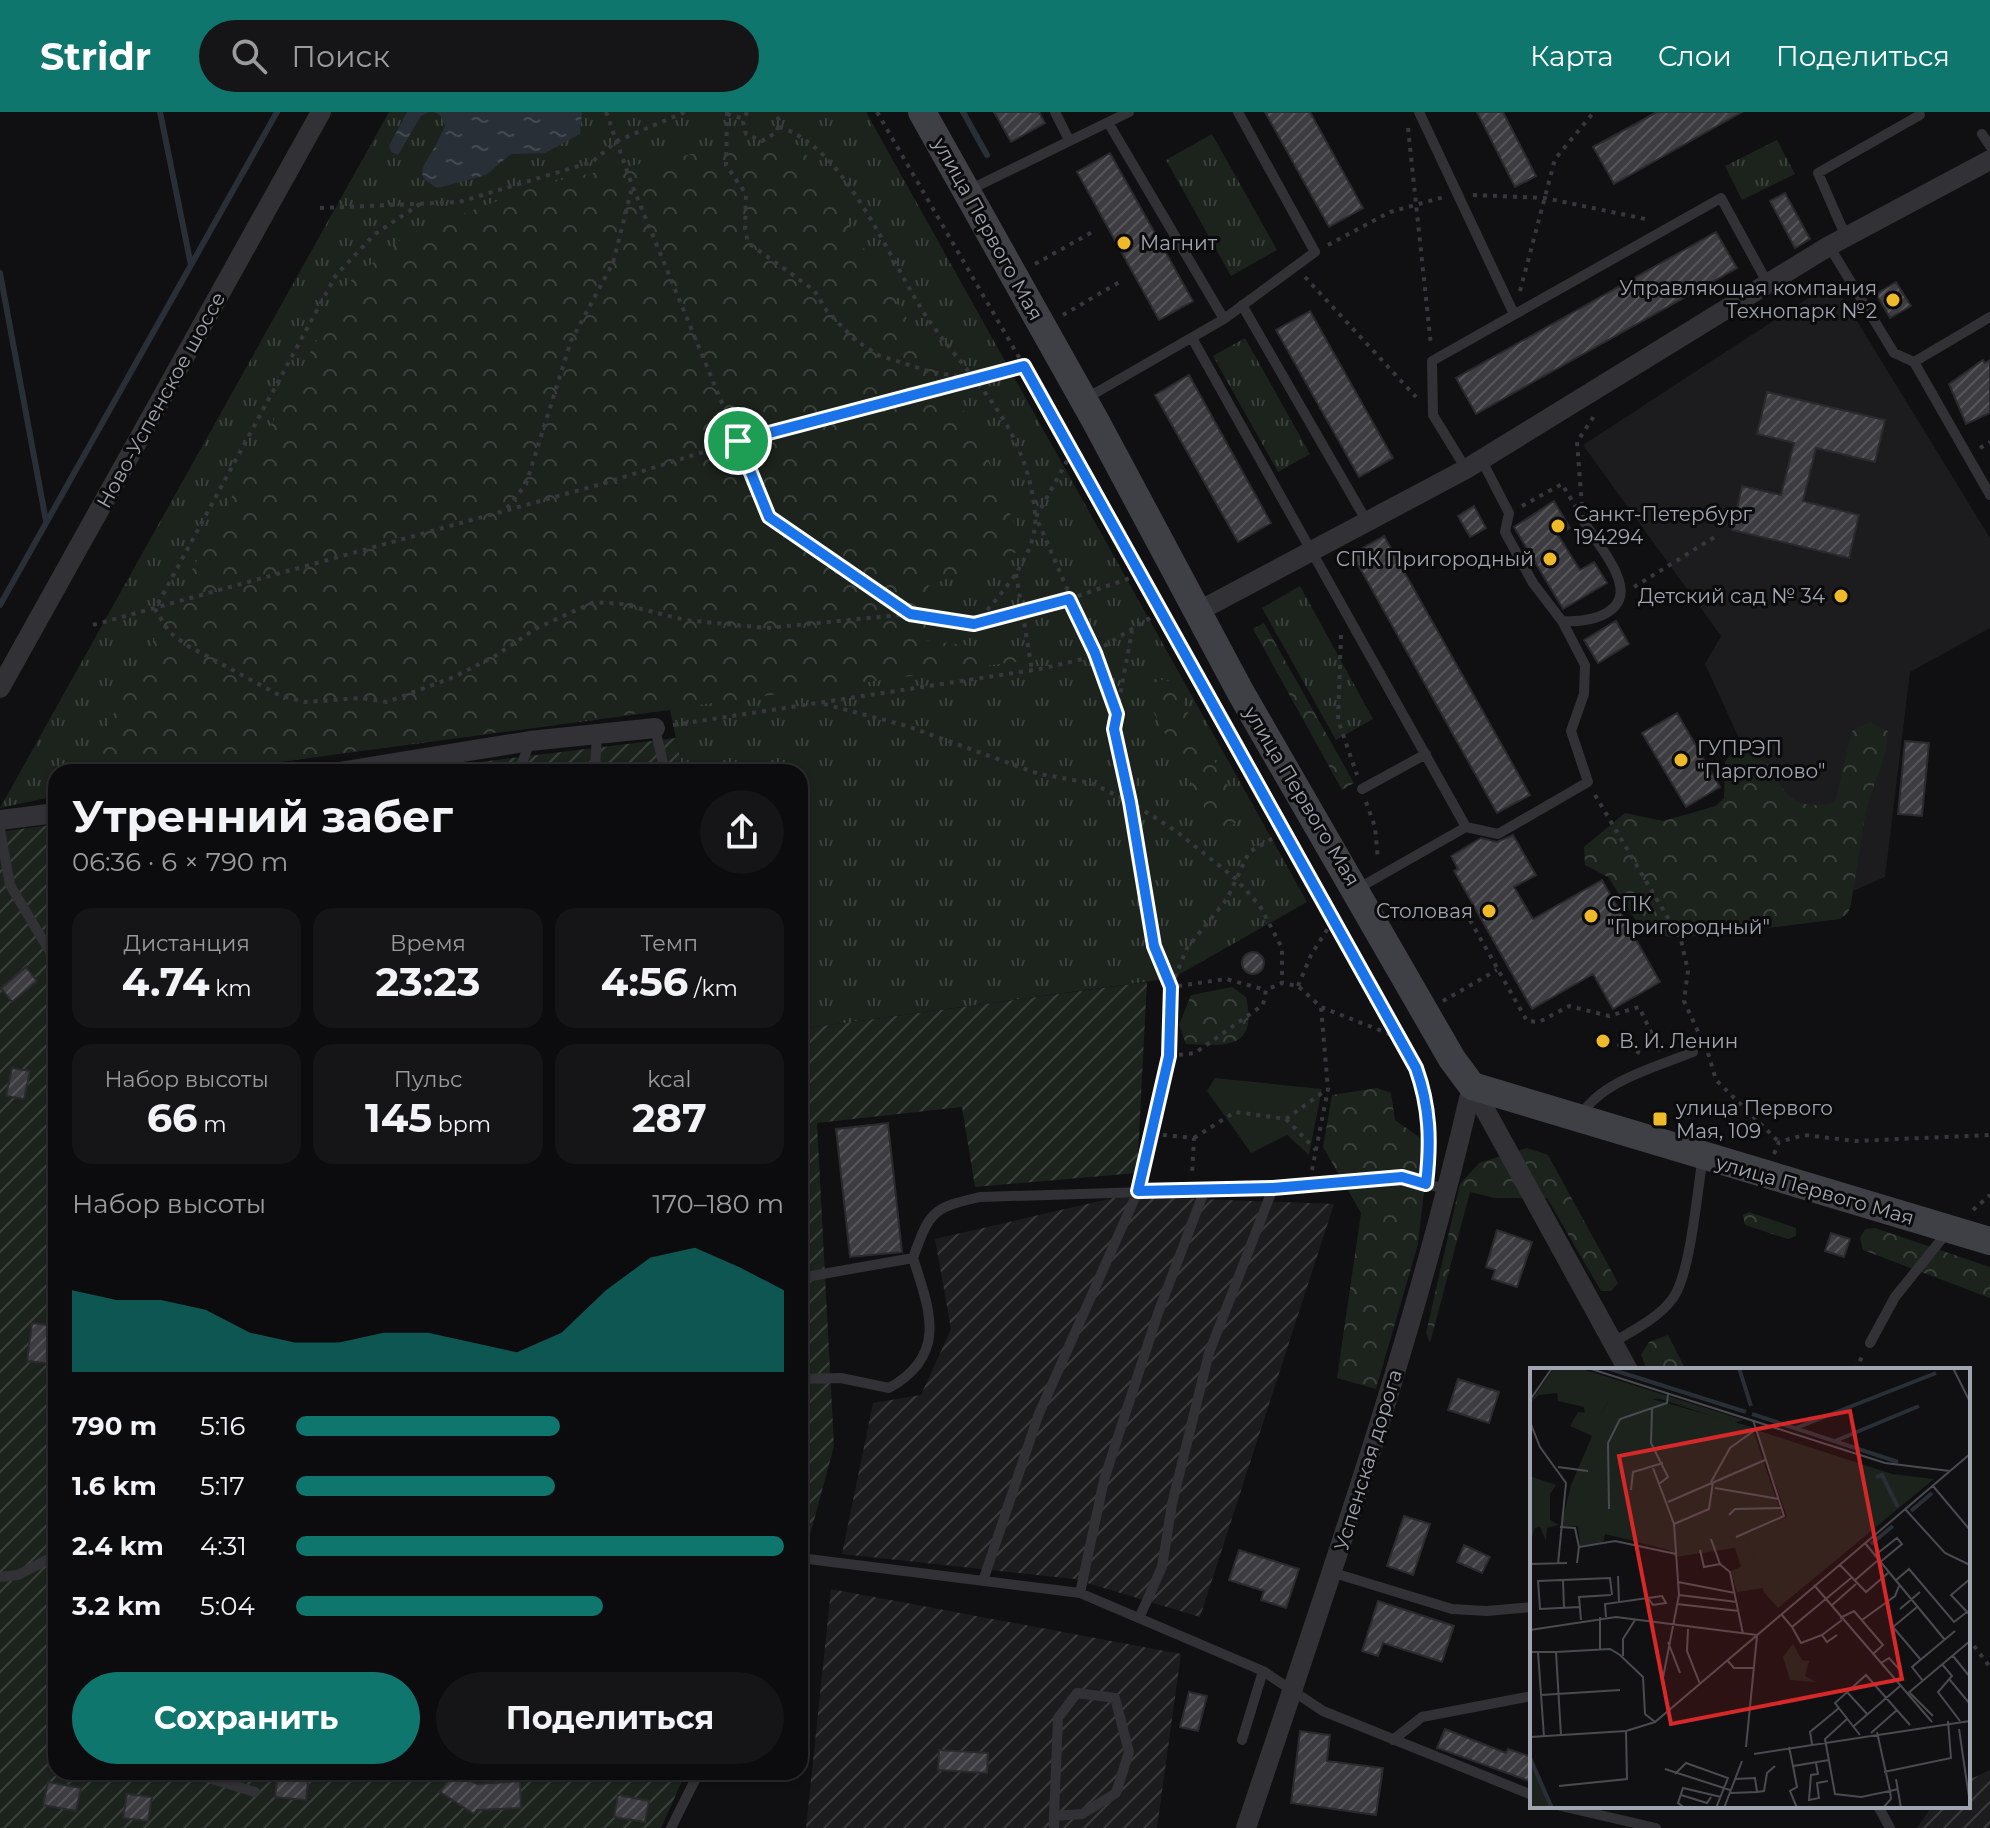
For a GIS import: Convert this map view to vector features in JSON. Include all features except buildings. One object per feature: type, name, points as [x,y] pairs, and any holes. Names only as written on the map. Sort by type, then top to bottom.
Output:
[{"type":"street","name":"Ново-Успенское шоссе","points":[[0,688],[321,112]]},
{"type":"street","name":"улица Первого Мая","points":[[922,112],[1197,612],[1368,883],[1452,1059],[1472,1086],[1990,1241]]},
{"type":"street","points":[[1197,612],[1473,464],[1838,242],[1990,160]]},
{"type":"street","points":[[388,764],[530,741],[655,728]]},
{"type":"street","points":[[0,820],[48,814]]},
{"type":"street","points":[[1472,1086],[1627,1368]]},
{"type":"street","name":"Успенская дорога","points":[[1246,1828],[1334,1573],[1448,1190],[1472,1086]]},
{"type":"lane","points":[[1055,112],[1069,140]]},
{"type":"lane","points":[[1083,400],[1224,319],[1315,252],[1238,112]]},
{"type":"lane","points":[[1419,112],[1514,314]]},
{"type":"lane","points":[[966,191],[1069,140],[1109,124],[1126,113]]},
{"type":"lane","points":[[1920,115],[1818,173],[1838,242],[1894,353],[1914,362],[1990,495]]},
{"type":"lane","points":[[1109,124],[1224,319]]},
{"type":"lane","points":[[1982,134],[1990,146]]},
{"type":"lane","points":[[1368,883],[1466,827],[1498,834],[1588,782],[1571,731],[1584,694],[1585,665],[1562,621],[1533,583],[1505,532],[1509,513],[1433,415],[1432,361],[1721,198],[1768,284]]},
{"type":"lane","points":[[1242,305],[1366,520]]},
{"type":"lane","points":[[1914,362],[1990,317]]},
{"type":"lane","points":[[1192,338],[1466,827]]},
{"type":"lane","points":[[1562,621],[1584,623],[1608,614],[1618,596],[1620,583],[1583,520]]},
{"type":"lane","points":[[655,728],[663,764]]},
{"type":"lane","points":[[595,764],[597,734]]},
{"type":"lane","points":[[522,764],[530,741]]},
{"type":"lane","points":[[1362,789],[1426,754]]},
{"type":"lane","points":[[0,830],[10,885],[48,949]]},
{"type":"lane","points":[[1578,1120],[1594,1099],[1609,1089],[1693,1052]]},
{"type":"lane","points":[[1612,1343],[1647,1321],[1673,1298],[1684,1269],[1703,1157]]},
{"type":"lane","points":[[808,1379],[841,1378],[889,1388],[913,1375],[930,1338],[929,1307],[913,1258],[925,1225],[942,1206],[980,1197],[1273,1188],[1402,1177],[1448,1190]]},
{"type":"lane","points":[[1140,1616],[1162,1567],[1172,1504],[1209,1353],[1273,1188]]},
{"type":"lane","points":[[1080,1593],[1104,1480],[1158,1313],[1205,1189]]},
{"type":"lane","points":[[983,1581],[1038,1416],[1138,1191]]},
{"type":"lane","points":[[1870,1343],[1895,1297],[1950,1229]]},
{"type":"lane","points":[[808,1277],[913,1258]]},
{"type":"lane","points":[[0,1577],[18,1575],[48,1559]]},
{"type":"lane","points":[[808,1559],[1080,1593],[1263,1671],[1323,1711],[1530,1794]]},
{"type":"lane","points":[[1334,1573],[1452,1609],[1487,1611],[1530,1607]]},
{"type":"lane","points":[[1242,1740],[1263,1671]]},
{"type":"lane","points":[[1054,1816],[1082,1814],[1116,1793],[1129,1752],[1115,1698],[1077,1693],[1058,1718],[1054,1816],[1054,1828]]},
{"type":"lane","points":[[1393,1740],[1422,1717],[1530,1696]]},
{"type":"lane","points":[[215,1780],[255,1792]]},
{"type":"lane","points":[[671,1828],[695,1780]]},
{"type":"lane","points":[[1570,1808],[1656,1828]]},
{"type":"lane","points":[[1879,1808],[1890,1828]]},
{"type":"path","points":[[606,112],[632,185],[769,517],[910,614]]},
{"type":"path","points":[[320,208],[459,202],[592,162],[617,141],[685,112]]},
{"type":"path","points":[[747,112],[744,119],[746,134],[756,141],[768,140],[779,127],[777,113]]},
{"type":"path","points":[[877,112],[1024,366],[1139,575],[1163,610],[1282,833],[1399,1038],[1427,1097],[1430,1129],[1426,1184]]},
{"type":"path","points":[[1514,314],[1555,159],[1594,112]]},
{"type":"path","points":[[744,119],[727,113],[726,165],[746,194],[748,243],[814,290],[827,311],[854,339],[878,355],[931,372],[972,379]]},
{"type":"path","points":[[779,127],[796,131],[815,146],[843,180],[928,319],[972,379],[994,403],[1016,442],[1028,475],[1036,517],[1095,653],[1117,714]]},
{"type":"path","points":[[1408,127],[1432,361]]},
{"type":"path","points":[[506,510],[526,484],[571,341],[613,263],[632,185]]},
{"type":"path","points":[[1315,252],[1390,212],[1415,202],[1457,195],[1545,198],[1673,225]]},
{"type":"path","points":[[155,609],[336,275],[375,234],[420,204]]},
{"type":"path","points":[[1034,265],[1096,230]]},
{"type":"path","points":[[1295,267],[1433,415]]},
{"type":"path","points":[[1061,316],[1123,280]]},
{"type":"path","points":[[93,625],[506,510],[738,441],[1024,366]]},
{"type":"path","points":[[1583,520],[1577,442],[1596,414],[1600,387]]},
{"type":"path","points":[[974,624],[1016,574],[1031,541],[1036,517],[1072,452]]},
{"type":"path","points":[[1509,513],[1562,484],[1583,520]]},
{"type":"path","points":[[1618,596],[1718,535]]},
{"type":"path","points":[[1016,574],[1032,670]]},
{"type":"path","points":[[155,609],[169,632],[188,646],[279,695],[305,702],[361,698],[387,702],[454,677],[495,656],[537,628],[594,602],[622,604],[685,620],[767,628],[910,614],[974,624],[1069,599],[1139,575]]},
{"type":"path","points":[[1342,605],[1338,720],[1375,827],[1368,883]]},
{"type":"path","points":[[655,728],[1032,670],[1095,653],[1163,610]]},
{"type":"path","points":[[1132,631],[1114,729],[1130,802],[1154,946],[1171,987]]},
{"type":"path","points":[[824,704],[907,726],[1039,774],[1091,783],[1130,802],[1176,831],[1236,879],[1260,906],[1282,948],[1282,983]]},
{"type":"path","points":[[1588,782],[1681,940],[1688,971],[1684,1001],[1711,1059],[1716,1080],[1779,1142]]},
{"type":"path","points":[[1138,1191],[1169,1056],[1171,987],[1187,948],[1227,899],[1249,852],[1282,833]]},
{"type":"path","points":[[1470,920],[1527,1021],[1539,1022],[1569,1006],[1609,1016],[1639,1007],[1666,1064]]},
{"type":"path","points":[[1298,986],[1311,955],[1332,922]]},
{"type":"path","points":[[1440,1003],[1497,970]]},
{"type":"path","points":[[1171,987],[1226,979],[1266,990],[1282,983],[1298,986],[1321,1007],[1399,1038]]},
{"type":"path","points":[[1169,1056],[1195,1053],[1263,1005],[1266,990]]},
{"type":"path","points":[[1309,1185],[1328,1089],[1321,1007]]},
{"type":"path","points":[[1608,1041],[1666,1064]]},
{"type":"path","points":[[1286,1119],[1328,1089]]},
{"type":"path","points":[[1153,1134],[1194,1138],[1235,1112],[1286,1119],[1316,1150]]},
{"type":"path","points":[[1779,1142],[1804,1135],[1855,1141],[1990,1135]]},
{"type":"path","points":[[1192,1189],[1194,1138]]},
{"type":"path","points":[[1773,1156],[1779,1142]]},
{"type":"path","points":[[1970,1641],[1990,1667]]},
{"type":"shaded area","name":"Детский сад № 34","points":[[1833,282],[1990,538],[1990,628],[1910,672],[1885,877],[1816,907],[1705,664],[1721,636],[1583,445]]},
{"type":"shaded area","points":[[1122,1196],[1334,1204],[1200,1617],[1074,1579],[842,1554],[873,1403],[921,1395],[951,1329],[935,1239]]},
{"type":"shaded area","points":[[831,1589],[1181,1654],[1157,1828],[806,1828]]},
{"type":"shaded area","points":[[1990,1770],[1990,1828],[1917,1828],[1931,1808],[1970,1808],[1970,1771],[1973,1778]]},
{"type":"green space","points":[[389,112],[866,112],[1307,902],[1173,978],[808,1028],[808,764],[681,764],[670,710],[264,764],[48,764],[48,798],[0,808]]},
{"type":"green space","points":[[1212,134],[1277,250],[1231,276],[1166,160]]},
{"type":"green space","points":[[1777,140],[1795,174],[1742,200],[1725,166]]},
{"type":"green space","points":[[782,142],[801,146],[974,428],[1025,549],[928,586],[935,607],[925,640],[1023,653],[1029,660],[263,764],[92,764],[89,759],[348,283],[405,236],[523,191],[572,177],[734,146],[750,150]]},
{"type":"green space","points":[[1245,338],[1310,454],[1278,472],[1213,356]]},
{"type":"green space","points":[[1300,586],[1373,719],[1336,740],[1262,608]]},
{"type":"green space","points":[[1264,623],[1354,783],[1342,790],[1253,629]]},
{"type":"green space","points":[[1155,679],[1171,681],[1240,808],[1238,822],[1225,828],[1212,822],[1145,696],[1147,684]]},
{"type":"green space","points":[[1871,722],[1888,731],[1886,751],[1866,809],[1851,904],[1848,913],[1840,919],[1768,928],[1728,925],[1701,936],[1668,937],[1640,927],[1608,877],[1585,865],[1584,847],[1625,813],[1663,821],[1716,806],[1724,798],[1725,762],[1731,754],[1741,752],[1769,763],[1786,793],[1801,803],[1835,803],[1852,731]]},
{"type":"green space","points":[[676,738],[681,764],[463,764]]},
{"type":"green space","points":[[48,825],[48,1780],[682,1780],[661,1828],[0,1828],[0,832]]},
{"type":"green space","points":[[1147,982],[1137,1173],[975,1187],[962,1107],[817,1123],[834,1446],[808,1542],[808,1028]]},
{"type":"green space","points":[[1232,987],[1246,997],[1249,1014],[1243,1035],[1226,1044],[1186,1044],[1179,1025],[1191,995]]},
{"type":"green space","points":[[1215,1078],[1322,1089],[1309,1155],[1287,1135],[1251,1153],[1207,1091]]},
{"type":"green space","points":[[1377,1088],[1391,1093],[1395,1120],[1419,1137],[1428,1158],[1418,1244],[1376,1389],[1337,1378],[1361,1213],[1323,1147],[1332,1095]]},
{"type":"green space","points":[[1527,1148],[1548,1155],[1618,1283],[1611,1291],[1601,1291],[1547,1198],[1495,1198],[1470,1192],[1430,1343],[1426,1333],[1460,1184],[1479,1163]]},
{"type":"green space","points":[[1749,1212],[1796,1228],[1796,1236],[1788,1239],[1745,1225],[1743,1215]]},
{"type":"green space","points":[[1875,1228],[1990,1267],[1990,1298],[1863,1250],[1860,1238],[1865,1229]]},
{"type":"green space","points":[[1668,1335],[1685,1368],[1646,1368],[1641,1355],[1649,1342]]},
{"type":"water","points":[[407,112],[429,112],[421,116],[398,155],[391,152],[389,146]]},
{"type":"water","points":[[434,112],[582,112],[580,134],[545,153],[511,154],[486,175],[438,188],[422,174],[445,126],[440,115]]},
{"type":"waterway","points":[[160,112],[191,265]]},
{"type":"waterway","points":[[0,605],[277,112]]},
{"type":"waterway","points":[[963,112],[987,155]]},
{"type":"waterway","points":[[0,273],[46,521]]},
{"type":"place","name":"Магнит","points":[[1124,243]]},
{"type":"place","name":"Управляющая компания Технопарк №2","points":[[1893,300]]},
{"type":"place","name":"Санкт-Петербург 194294","points":[[1558,526]]},
{"type":"place","name":"СПК Пригородный","points":[[1550,559]]},
{"type":"place","name":"Детский сад № 34","points":[[1841,596]]},
{"type":"place","name":"ГУПРЭП \"Парголово\"","points":[[1681,760]]},
{"type":"place","name":"Столовая","points":[[1489,911]]},
{"type":"place","name":"СПК \"Пригородный\"","points":[[1591,916]]},
{"type":"place","name":"В. И. Ленин","points":[[1603,1041]]},
{"type":"place","name":"улица Первого Мая, 109","points":[[1660,1119]]},
{"type":"route","points":[[1024,366],[1139,575],[1163,610],[1282,833],[1416,1068],[1427,1097],[1430,1129],[1426,1184],[1402,1177],[1273,1188],[1138,1191],[1169,1056],[1171,987],[1154,946],[1130,802],[1114,729],[1117,714],[1095,653],[1069,599],[974,624],[910,614],[769,517],[738,441],[1024,366]]}]
